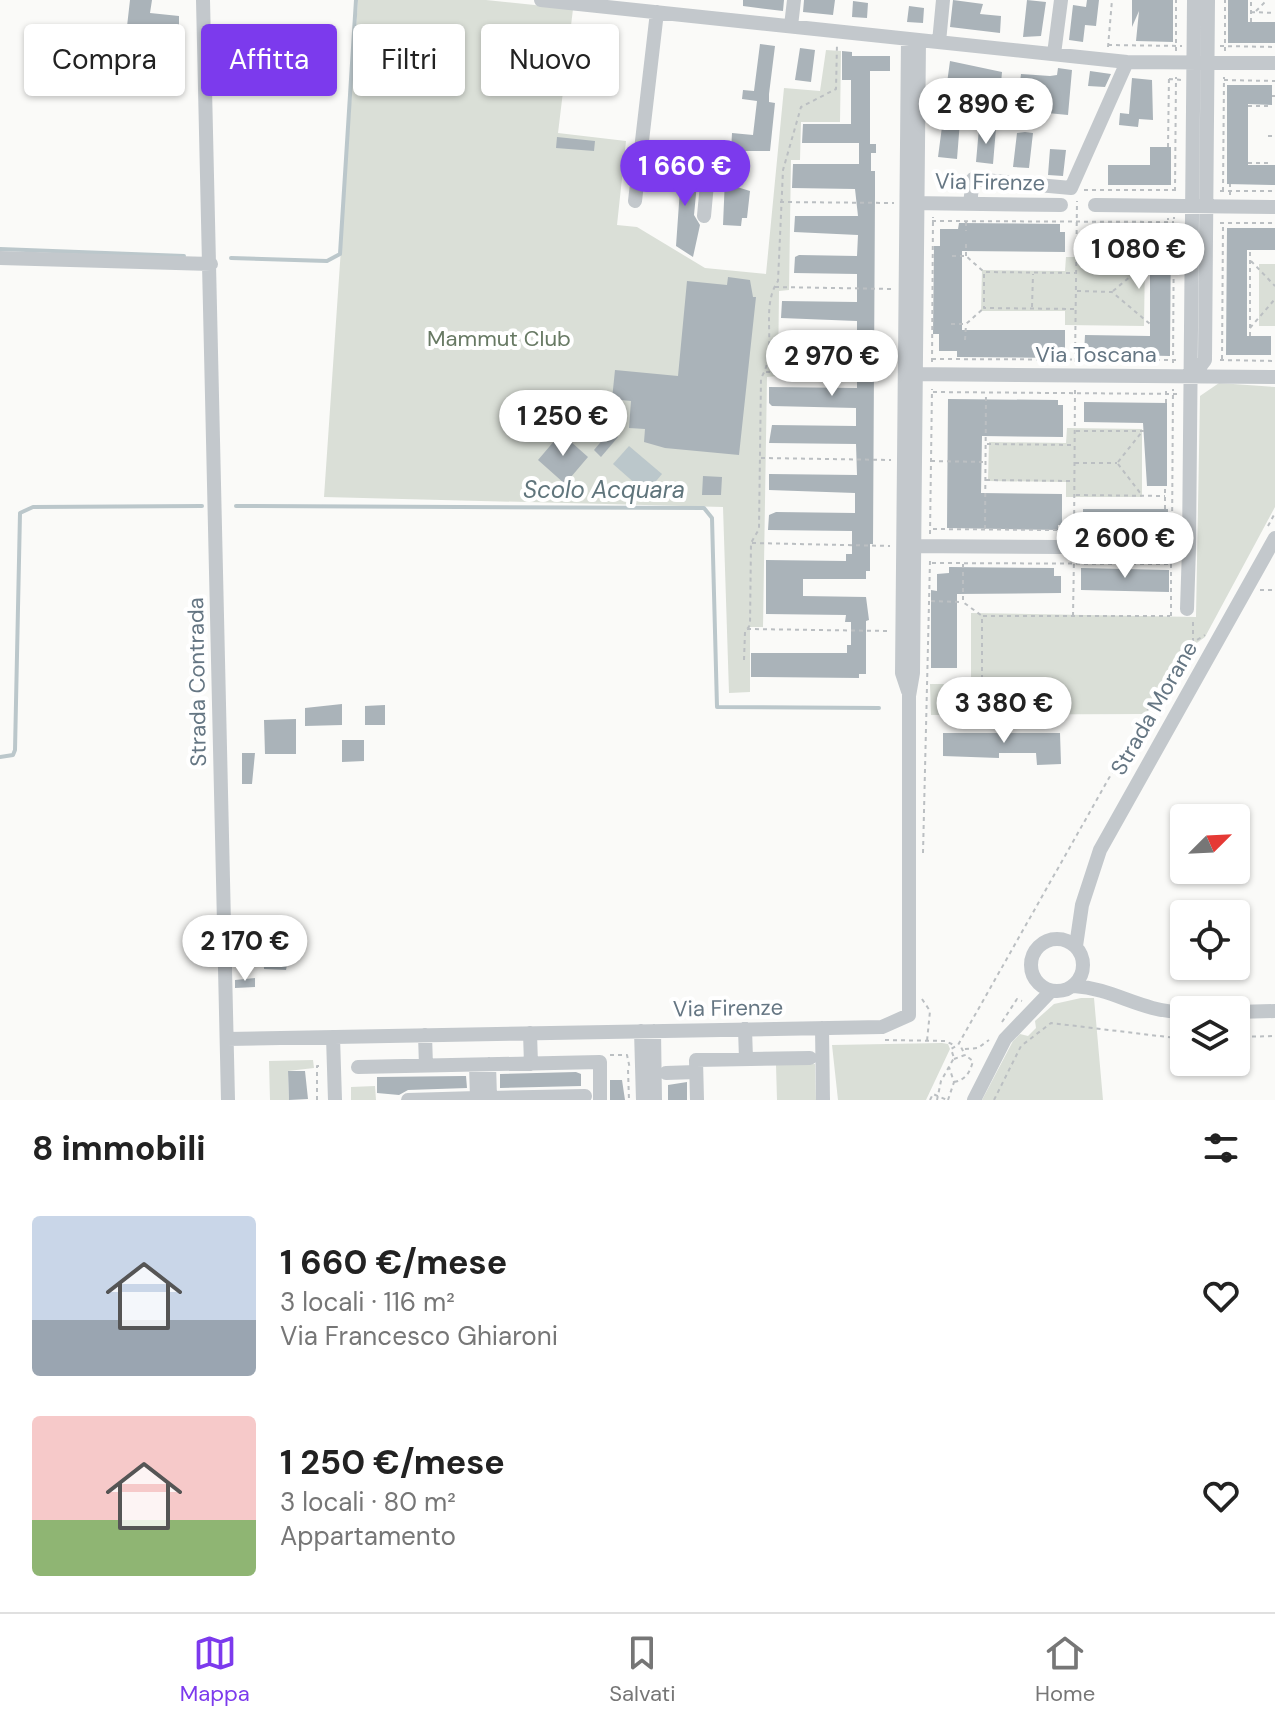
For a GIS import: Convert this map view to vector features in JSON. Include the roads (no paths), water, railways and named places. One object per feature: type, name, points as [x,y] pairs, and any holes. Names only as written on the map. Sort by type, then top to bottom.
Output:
[{"type":"street","name":"Strada Contrada","points":[[203,0],[228,1100]]},
{"type":"street","points":[[541,0],[1127,62],[1275,63]]},
{"type":"street","points":[[695,16],[697,0]]},
{"type":"street","points":[[791,26],[794,0]]},
{"type":"street","points":[[939,42],[943,0]]},
{"type":"street","points":[[1054,54],[1061,0]]},
{"type":"street","points":[[1189,612],[1192,394],[1198,360],[1200,63],[1194,0]]},
{"type":"street","points":[[1200,63],[1208,0]]},
{"type":"street","points":[[635,201],[657,12]]},
{"type":"street","name":"Via Firenze","points":[[909,696],[902,673],[902,632],[916,392],[906,289],[912,204],[914,39]]},
{"type":"street","points":[[970,204],[973,179],[1071,188],[1127,62]]},
{"type":"street","points":[[641,155],[709,162],[704,216]]},
{"type":"street","points":[[1095,205],[1199,206],[1223,199],[1275,207]]},
{"type":"street","name":"Via Firenze","points":[[912,204],[1061,205]]},
{"type":"street","name":"Via Firenze","points":[[227,1039],[882,1027],[909,1015],[909,696],[913,673],[914,563],[909,546],[904,460],[912,369],[917,221],[912,204]]},
{"type":"street","points":[[0,258],[211,264]]},
{"type":"street","name":"Via Toscana","points":[[912,369],[932,375],[1075,368],[1173,368],[1193,376],[1275,377]]},
{"type":"street","name":"Strada Morane","points":[[1076,946],[1082,905],[1100,850],[1272,532]]},
{"type":"street","points":[[909,546],[1189,548]]},
{"type":"street","name":"Strada Morane","points":[[1061,939],[1082,905]]},
{"type":"street","points":[[974,1100],[1036,982],[1031,964],[1033,954],[1044,942],[1061,939],[1076,946],[1096,979],[1118,996]]},
{"type":"street","points":[[1074,986],[1084,963]]},
{"type":"street","points":[[1036,982],[1051,991]]},
{"type":"street","points":[[1016,1025],[1051,991],[1074,986],[1118,996],[1157,1012],[1170,1012]]},
{"type":"street","points":[[1250,1012],[1275,1011]]},
{"type":"street","points":[[822,1028],[823,1100]]},
{"type":"street","points":[[745,1029],[746,1059]]},
{"type":"street","points":[[643,1100],[648,1031]]},
{"type":"street","points":[[648,1031],[655,1100]]},
{"type":"street","points":[[530,1033],[531,1064]]},
{"type":"street","points":[[425,1035],[426,1066]]},
{"type":"street","points":[[333,1037],[335,1100]]},
{"type":"street","points":[[697,1100],[696,1060],[810,1058]]},
{"type":"street","points":[[358,1067],[600,1062],[600,1100]]},
{"type":"street","points":[[482,1064],[490,1098],[585,1096]]},
{"type":"street","points":[[408,1100],[477,1098],[482,1064]]},
{"type":"street","points":[[666,1073],[696,1072]]},
{"type":"waterway","points":[[231,258],[327,261],[340,254],[356,0]]},
{"type":"waterway","points":[[0,249],[184,256]]},
{"type":"waterway","name":"Scolo Acquara","points":[[0,757],[13,755],[15,750],[20,513],[33,507],[202,506]]},
{"type":"waterway","name":"Scolo Acquara","points":[[236,506],[704,508],[712,518],[717,707],[879,708]]},
{"type":"park label","name":"Mammut Club","points":[[499,338]]}]
